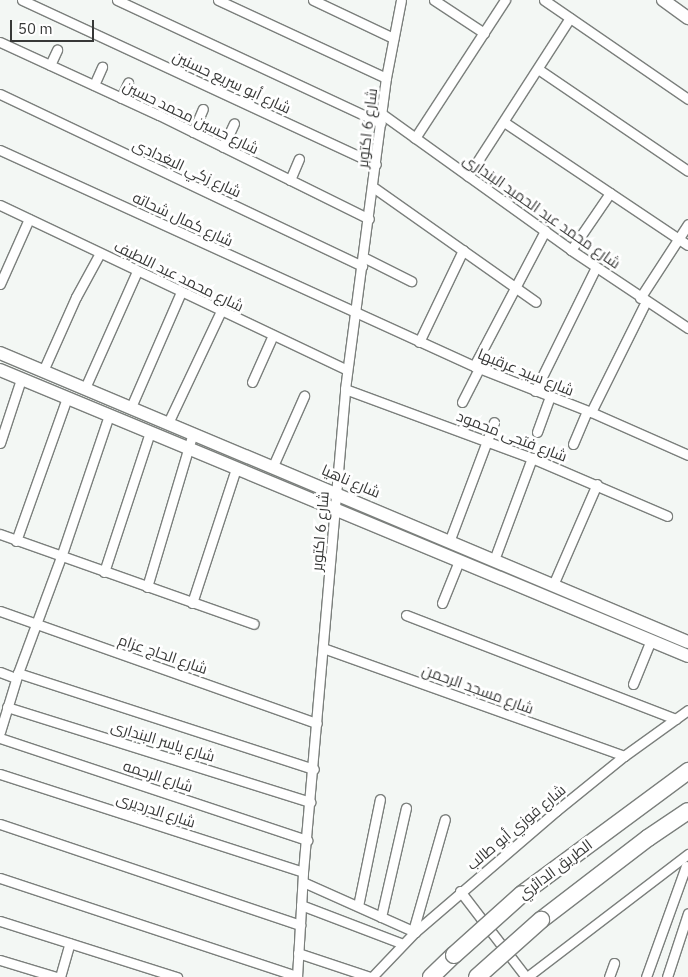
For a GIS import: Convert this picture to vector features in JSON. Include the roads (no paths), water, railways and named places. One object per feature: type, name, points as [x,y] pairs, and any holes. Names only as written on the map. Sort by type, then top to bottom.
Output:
[{"type":"highway","name":"الطريق الدائري","points":[[431,977],[522,894],[688,771]]},
{"type":"highway","points":[[476,977],[541,920],[648,838],[688,811]]},
{"type":"main road","points":[[663,0],[688,18]]},
{"type":"main road","name":"شارع ناهيا","points":[[0,353],[273,466],[688,642]]},
{"type":"main road","points":[[0,370],[688,656]]},
{"type":"main road","points":[[515,584],[521,572]]},
{"type":"street","name":"شارع أبو سريع حسنين","points":[[22,0],[376,164]]},
{"type":"street","name":"شارع محمد عبد الحميد البندارى","points":[[117,0],[382,119],[415,138],[596,267],[688,328]]},
{"type":"street","points":[[218,0],[386,78]]},
{"type":"street","points":[[313,0],[393,38]]},
{"type":"street","name":"شارع 6 اكتوبر","points":[[297,976],[301,905],[347,370],[369,219],[386,78],[401,0]]},
{"type":"street","points":[[434,0],[484,33]]},
{"type":"street","points":[[415,138],[505,0]]},
{"type":"street","points":[[544,0],[688,98]]},
{"type":"street","points":[[468,176],[570,18]]},
{"type":"street","name":"شارع حسين محمد حسين","points":[[0,42],[193,132],[369,219]]},
{"type":"street","points":[[50,65],[57,50]]},
{"type":"street","points":[[94,85],[102,67]]},
{"type":"street","points":[[538,69],[688,171]]},
{"type":"street","points":[[121,98],[128,83]]},
{"type":"street","name":"شارع زكي البغدادى","points":[[0,94],[362,262],[411,281]]},
{"type":"street","points":[[193,132],[203,109]]},
{"type":"street","points":[[504,122],[688,245]]},
{"type":"street","points":[[223,147],[234,123]]},
{"type":"street","name":"شارع كمال شحاته","points":[[0,150],[355,313]]},
{"type":"street","points":[[290,180],[299,159]]},
{"type":"street","points":[[373,187],[536,302]]},
{"type":"street","points":[[572,250],[610,193]]},
{"type":"street","name":"شارع محمد عبد اللطيف","points":[[0,205],[347,370]]},
{"type":"street","points":[[0,284],[29,219]]},
{"type":"street","points":[[573,444],[643,299],[688,224]]},
{"type":"street","points":[[462,402],[477,367],[545,231]]},
{"type":"street","points":[[419,342],[463,250]]},
{"type":"street","points":[[43,371],[76,296],[100,253]]},
{"type":"street","points":[[535,391],[596,267]]},
{"type":"street","points":[[85,388],[137,271]]},
{"type":"street","points":[[130,407],[181,292]]},
{"type":"street","points":[[168,423],[221,311]]},
{"type":"street","name":"شارع سيد عرقبها","points":[[355,313],[477,367],[589,411],[688,454]]},
{"type":"street","points":[[252,382],[273,335]]},
{"type":"street","points":[[0,443],[21,379]]},
{"type":"street","name":"شارع فتحى محمود","points":[[345,389],[487,440],[598,484],[667,516]]},
{"type":"street","points":[[273,466],[304,396]]},
{"type":"street","points":[[537,432],[550,397]]},
{"type":"street","points":[[16,541],[67,398]]},
{"type":"street","points":[[0,730],[17,675],[61,556],[109,416]]},
{"type":"street","points":[[449,542],[494,422]]},
{"type":"street","points":[[104,572],[150,432]]},
{"type":"street","points":[[147,587],[193,433]]},
{"type":"street","points":[[494,560],[532,458]]},
{"type":"street","points":[[192,602],[236,468]]},
{"type":"street","points":[[553,585],[598,484]]},
{"type":"street","points":[[0,534],[254,624]]},
{"type":"street","points":[[442,603],[459,561]]},
{"type":"street","name":"شارع الحاج عزام","points":[[0,611],[317,723]]},
{"type":"street","points":[[406,615],[676,719]]},
{"type":"street","points":[[633,684],[651,640]]},
{"type":"street","name":"شارع مسجد الرحمن","points":[[323,648],[624,756]]},
{"type":"street","points":[[0,672],[17,675],[314,769]]},
{"type":"street","name":"شارع ياسر البندارى","points":[[7,707],[310,802]]},
{"type":"street","name":"شارع فوزي أبو طالب","points":[[371,977],[414,931],[460,892],[624,756],[688,710]]},
{"type":"street","name":"شارع الرحمه","points":[[0,738],[307,840]]},
{"type":"street","name":"شارع الدرديرى","points":[[0,774],[304,872]]},
{"type":"street","points":[[358,906],[380,799]]},
{"type":"street","points":[[381,917],[406,808]]},
{"type":"street","points":[[303,882],[414,931],[445,819]]},
{"type":"street","points":[[0,824],[300,925]]},
{"type":"street","points":[[460,892],[526,977],[688,854]]},
{"type":"street","points":[[646,977],[687,867],[676,862]]},
{"type":"street","points":[[0,878],[297,976]]},
{"type":"street","points":[[301,905],[403,944]]},
{"type":"street","points":[[667,977],[688,913]]},
{"type":"street","points":[[0,921],[177,977]]},
{"type":"street","points":[[0,960],[58,977],[70,943]]},
{"type":"street","points":[[298,953],[371,977]]},
{"type":"street","points":[[608,977],[614,963]]}]
